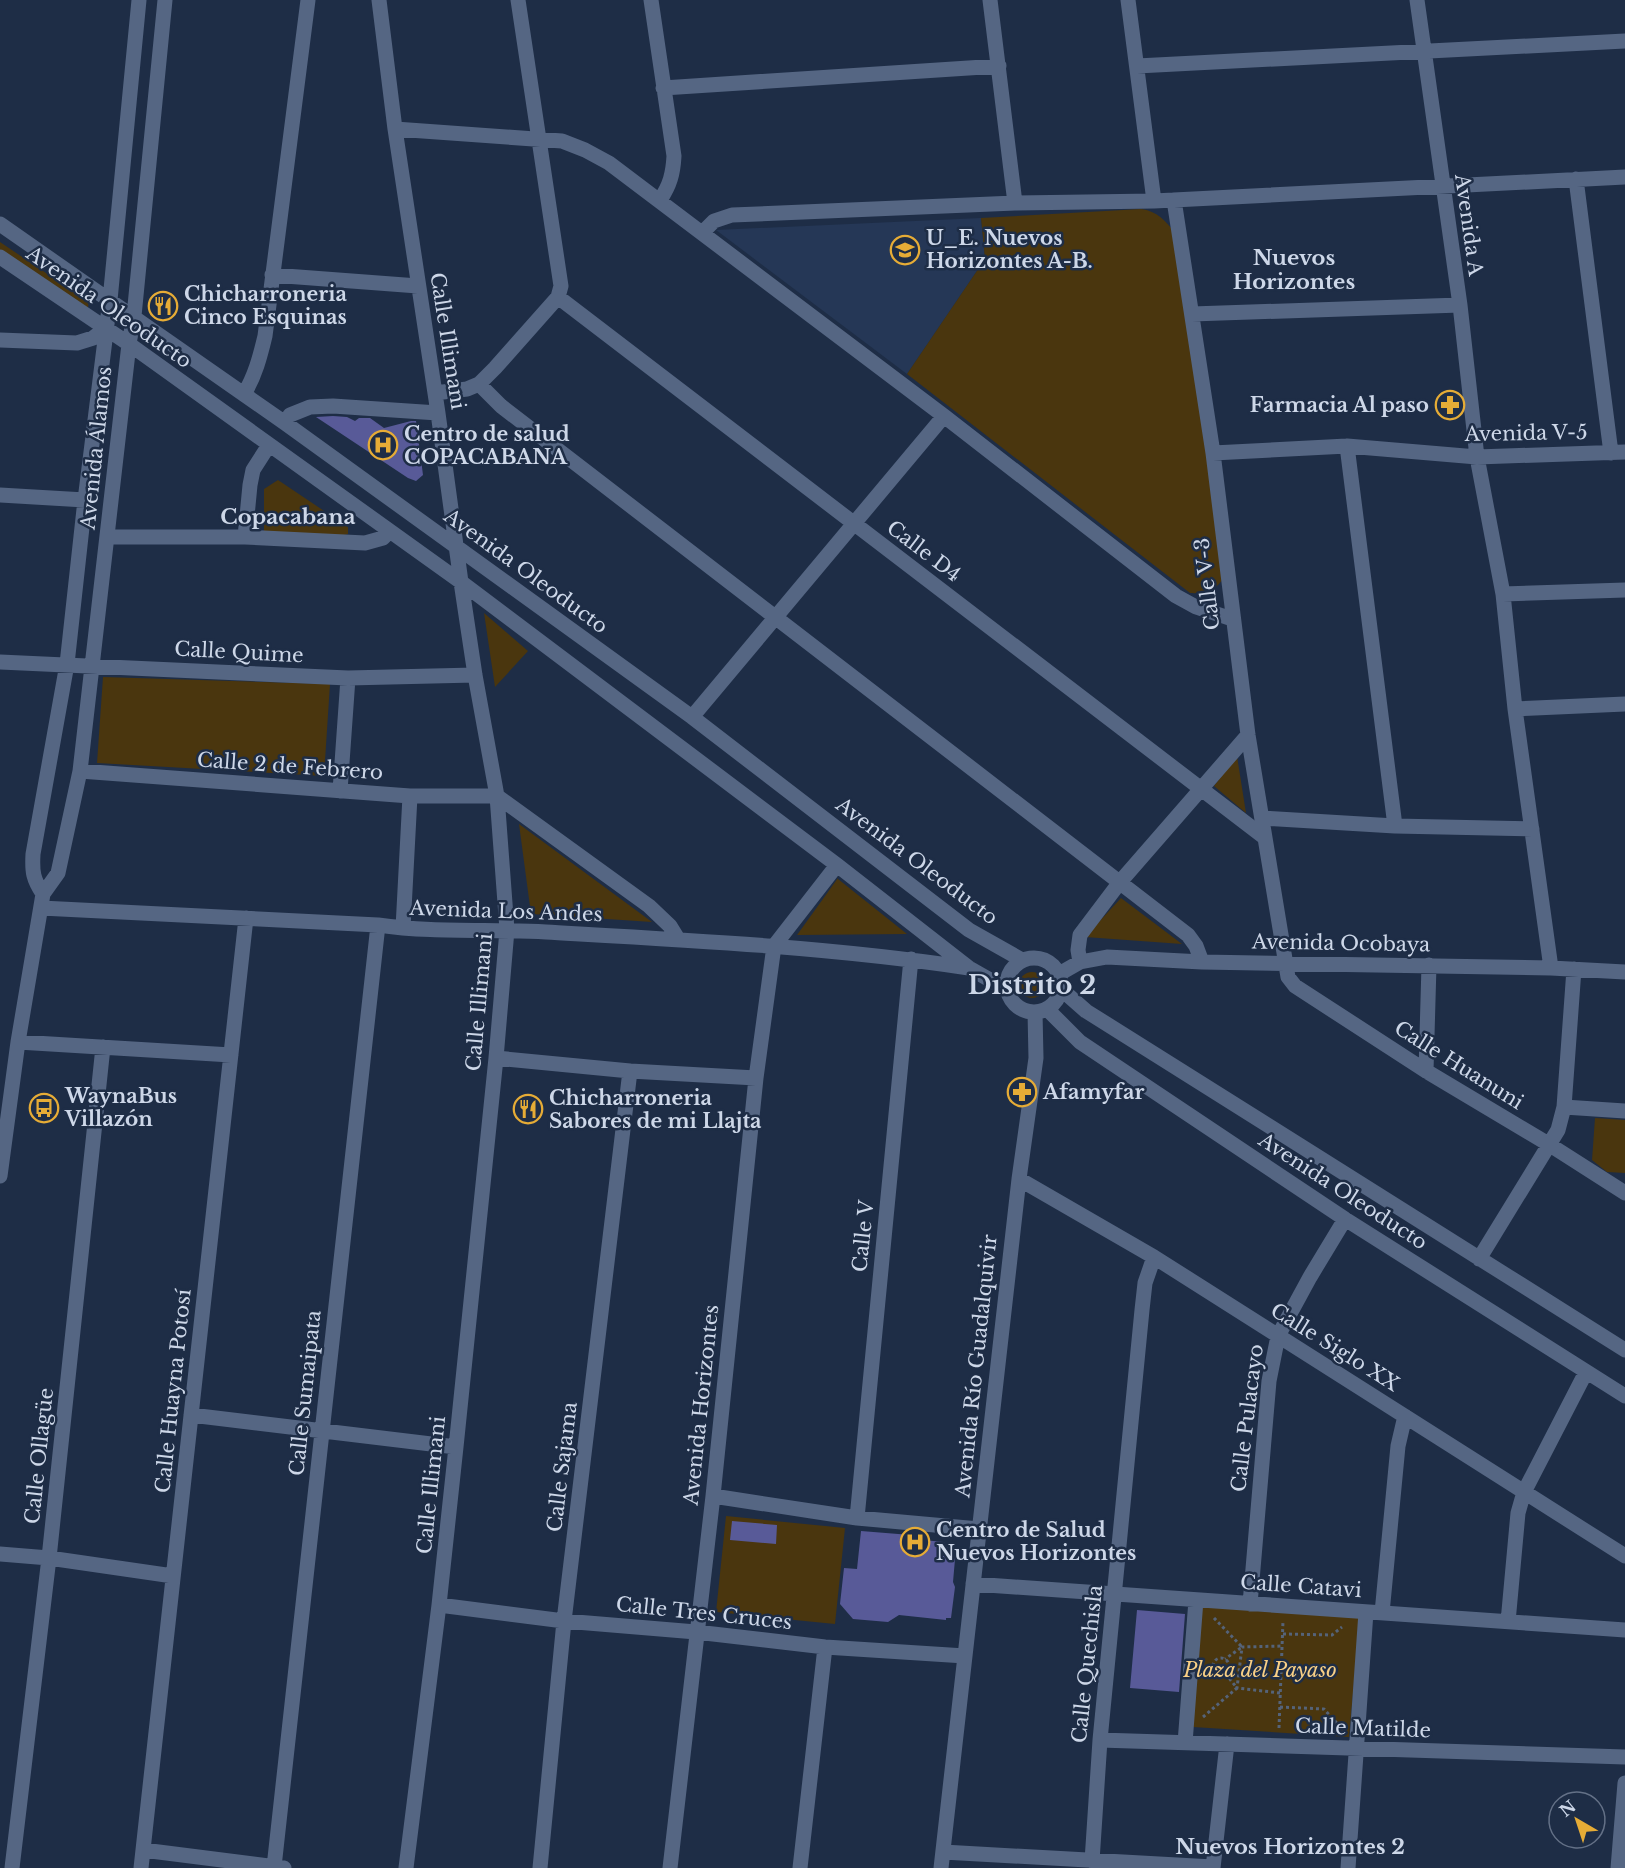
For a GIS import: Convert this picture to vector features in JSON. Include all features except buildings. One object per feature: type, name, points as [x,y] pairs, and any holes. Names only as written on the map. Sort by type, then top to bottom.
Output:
[{"type":"street","name":"Avenida Álamos","points":[[42,901],[32,871],[33,854],[68,664],[85,500],[110,300],[139,0]]},
{"type":"street","name":"Avenida Álamos","points":[[0,1176],[6,1099],[42,901],[58,873],[80,771],[134,316],[165,0]]},
{"type":"street","points":[[244,394],[260,359],[265,336],[308,0]]},
{"type":"street","name":"Calle Illimani","points":[[379,0],[395,129],[461,582],[497,796],[507,930],[496,1058],[439,1605],[406,1868]]},
{"type":"street","points":[[435,393],[467,389],[479,384],[558,297],[561,286],[518,0]]},
{"type":"street","points":[[651,0],[674,156],[673,175],[669,188],[660,200]]},
{"type":"street","points":[[990,0],[1015,203]]},
{"type":"street","points":[[1128,0],[1154,201]]},
{"type":"street","name":"Avenida A","points":[[1417,0],[1460,305],[1478,456],[1503,594],[1515,709],[1551,968]]},
{"type":"street","points":[[1137,66],[1625,41]]},
{"type":"street","points":[[663,88],[999,66]]},
{"type":"street","points":[[395,129],[562,141],[609,163],[944,416],[1176,596],[1196,607],[1232,619]]},
{"type":"street","points":[[703,232],[714,221],[732,215],[1015,203],[1154,201],[1625,177]]},
{"type":"street","points":[[1576,179],[1618,453]]},
{"type":"street","name":"Calle V-3","points":[[1174,200],[1212,453],[1248,735],[1285,962]]},
{"type":"street","name":"Avenida Oleoducto","points":[[0,224],[285,423],[692,717],[969,930],[1022,960]]},
{"type":"street","name":"Avenida Oleoducto","points":[[0,257],[129,344],[461,582],[837,865],[969,968],[1006,989]]},
{"type":"street","points":[[272,275],[418,286]]},
{"type":"street","name":"Calle D4","points":[[558,297],[1264,837]]},
{"type":"street","points":[[1192,314],[1460,305]]},
{"type":"street","points":[[0,340],[77,343],[93,338],[106,328]]},
{"type":"street","points":[[479,384],[501,406],[1188,935],[1196,946],[1202,962]]},
{"type":"street","points":[[285,423],[290,416],[310,407],[333,406],[438,414]]},
{"type":"street","points":[[692,717],[944,416]]},
{"type":"street","points":[[246,537],[253,470],[269,445]]},
{"type":"street","points":[[1347,446],[1395,826]]},
{"type":"street","name":"Avenida V-5","points":[[1212,453],[1347,446],[1478,456],[1618,453]]},
{"type":"street","points":[[0,495],[85,500]]},
{"type":"street","points":[[108,537],[246,537],[365,543],[383,538],[390,531]]},
{"type":"street","points":[[1503,594],[1625,590]]},
{"type":"street","name":"Calle Quime","points":[[0,662],[348,678],[475,675]]},
{"type":"street","points":[[340,791],[348,678]]},
{"type":"street","points":[[1515,709],[1625,704]]},
{"type":"street","points":[[1080,962],[1078,950],[1080,935],[1120,882],[1248,735]]},
{"type":"street","name":"Calle 2 de Febrero","points":[[80,771],[410,796],[497,796]]},
{"type":"street","points":[[403,928],[410,796]]},
{"type":"street","points":[[497,796],[650,906],[670,926],[678,939]]},
{"type":"street","points":[[1262,818],[1395,826],[1532,829]]},
{"type":"street","points":[[774,946],[837,865]]},
{"type":"street","name":"Avenida Los Andes","points":[[42,901],[246,918],[378,924],[403,928],[507,930],[678,939],[911,959],[969,968]]},
{"type":"street","name":"Calle Huayna Potosí","points":[[141,1868],[246,918]]},
{"type":"street","name":"Calle Sumaipata","points":[[279,1868],[322,1432],[378,924]]},
{"type":"street","name":"Avenida Horizontes","points":[[670,1868],[713,1496],[756,1078],[774,946]]},
{"type":"street","points":[[1030,957],[1047,961],[1054,966],[1060,981],[1058,997],[1053,1004],[1041,1010],[1025,1011],[1016,1006],[1009,998],[1006,989],[1007,977],[1012,967],[1030,957]]},
{"type":"street","name":"Avenida Ocobaya","points":[[1060,981],[1080,962],[1107,957],[1202,962],[1429,965],[1625,972]]},
{"type":"street","name":"Calle V","points":[[857,1518],[911,959]]},
{"type":"street","name":"Calle Huanuni","points":[[1285,962],[1288,977],[1295,986],[1426,1071],[1625,1193]]},
{"type":"street","points":[[1426,1071],[1429,965]]},
{"type":"street","points":[[1479,1259],[1558,1130],[1564,1107],[1574,969]]},
{"type":"street","name":"Avenida Oleoducto","points":[[1060,981],[1086,1011],[1625,1350]]},
{"type":"street","name":"Avenida Oleoducto","points":[[1041,1010],[1080,1042],[1345,1219],[1625,1396]]},
{"type":"street","name":"Avenida Río Guadalquivir","points":[[941,1868],[1018,1179],[1041,1010]]},
{"type":"street","points":[[18,1042],[231,1055]]},
{"type":"street","name":"Calle Ollagüe","points":[[12,1868],[49,1558],[103,1047]]},
{"type":"street","points":[[496,1058],[630,1071],[756,1078]]},
{"type":"street","name":"Calle Sajama","points":[[540,1868],[564,1621],[630,1071]]},
{"type":"street","points":[[1564,1107],[1625,1110]]},
{"type":"street","name":"Calle Siglo XX","points":[[1018,1179],[1154,1257],[1625,1556]]},
{"type":"street","name":"Calle Pulacayo","points":[[1250,1604],[1269,1381],[1278,1336],[1345,1219]]},
{"type":"street","name":"Calle Quechisla","points":[[1092,1861],[1100,1740],[1143,1301],[1154,1257]]},
{"type":"street","points":[[1508,1622],[1518,1513],[1524,1492],[1586,1372]]},
{"type":"street","points":[[191,1415],[456,1447]]},
{"type":"street","points":[[1383,1613],[1398,1446],[1404,1416]]},
{"type":"street","points":[[713,1496],[857,1518],[979,1529]]},
{"type":"street","points":[[0,1554],[49,1558],[173,1576]]},
{"type":"street","name":"Calle Catavi","points":[[973,1584],[1625,1630]]},
{"type":"street","points":[[1185,1743],[1196,1600]]},
{"type":"street","name":"Calle Tres Cruces","points":[[439,1605],[564,1621],[696,1632],[825,1647],[965,1656]]},
{"type":"street","points":[[1348,1868],[1366,1612]]},
{"type":"street","points":[[800,1868],[825,1647]]},
{"type":"street","name":"Calle Matilde","points":[[1100,1740],[1625,1757]]},
{"type":"street","points":[[943,1852],[1213,1867],[1227,1744]]},
{"type":"street","points":[[1617,1868],[1625,1783]]},
{"type":"street","points":[[143,1850],[279,1868]]},
{"type":"path","points":[[1279,1728],[1284,1613]]},
{"type":"path","points":[[1212,1616],[1242,1647]]},
{"type":"path","points":[[1283,1634],[1332,1635],[1345,1624]]},
{"type":"path","points":[[1225,1673],[1217,1674],[1214,1670],[1212,1665],[1217,1658],[1225,1659],[1242,1647],[1282,1646]]},
{"type":"path","points":[[1196,1723],[1237,1688],[1242,1647]]},
{"type":"path","points":[[1225,1659],[1229,1666],[1225,1673]]},
{"type":"path","points":[[1225,1673],[1237,1688],[1281,1693]]},
{"type":"path","points":[[1280,1707],[1324,1709],[1346,1733]]},
{"type":"shaded area","points":[[981,218],[985,259],[907,374],[716,230]]},
{"type":"green space","points":[[1141,209],[1161,217],[1175,233],[1224,577],[1214,588],[1201,593],[1190,593],[907,374],[985,259],[981,218]]},
{"type":"green space","points":[[0,242],[89,302],[88,307],[83,309],[0,253]]},
{"type":"green space","points":[[278,480],[348,527],[348,534],[264,535],[264,489]]},
{"type":"green space","points":[[484,613],[528,651],[495,687]]},
{"type":"green space","points":[[103,677],[330,684],[324,776],[97,763]]},
{"type":"green space","points":[[1237,756],[1246,813],[1214,786]]},
{"type":"green space","points":[[519,824],[652,922],[531,914]]},
{"type":"green space","points":[[838,879],[907,934],[797,935]]},
{"type":"green space","points":[[1121,898],[1182,944],[1085,937]]},
{"type":"green space","points":[[1032,972],[1041,976],[1045,985],[1041,994],[1032,998],[1023,994],[1019,985],[1023,976]]},
{"type":"green space","points":[[1595,1118],[1625,1120],[1625,1173],[1607,1172],[1592,1160]]},
{"type":"green space","points":[[726,1516],[845,1528],[835,1624],[716,1612]]},
{"type":"green space","name":"Plaza del Payaso","points":[[1201,1606],[1360,1615],[1349,1737],[1193,1727]]},
{"type":"place","name":"U_E. Nuevos Horizontes A-B.","points":[[905,250]]},
{"type":"place","name":"Chicharroneria Cinco Esquinas","points":[[163,306]]},
{"type":"place","name":"Farmacia Al paso","points":[[1450,405]]},
{"type":"place","name":"Centro de salud COPACABANA","points":[[383,445]]},
{"type":"place","name":"Afamyfar","points":[[1022,1092]]},
{"type":"place","name":"WaynaBus Villazón","points":[[44,1108]]},
{"type":"place","name":"Chicharroneria Sabores de mi Llajta","points":[[528,1109]]},
{"type":"place","name":"Centro de Salud Nuevos Horizontes","points":[[915,1542]]},
{"type":"district","name":"Nuevos Horizontes","points":[[1294,270]]},
{"type":"district","name":"Copacabana","points":[[288,517]]},
{"type":"district","name":"Distrito 2","points":[[1032,985]]},
{"type":"district","name":"Nuevos Horizontes 2","points":[[1290,1847]]}]
